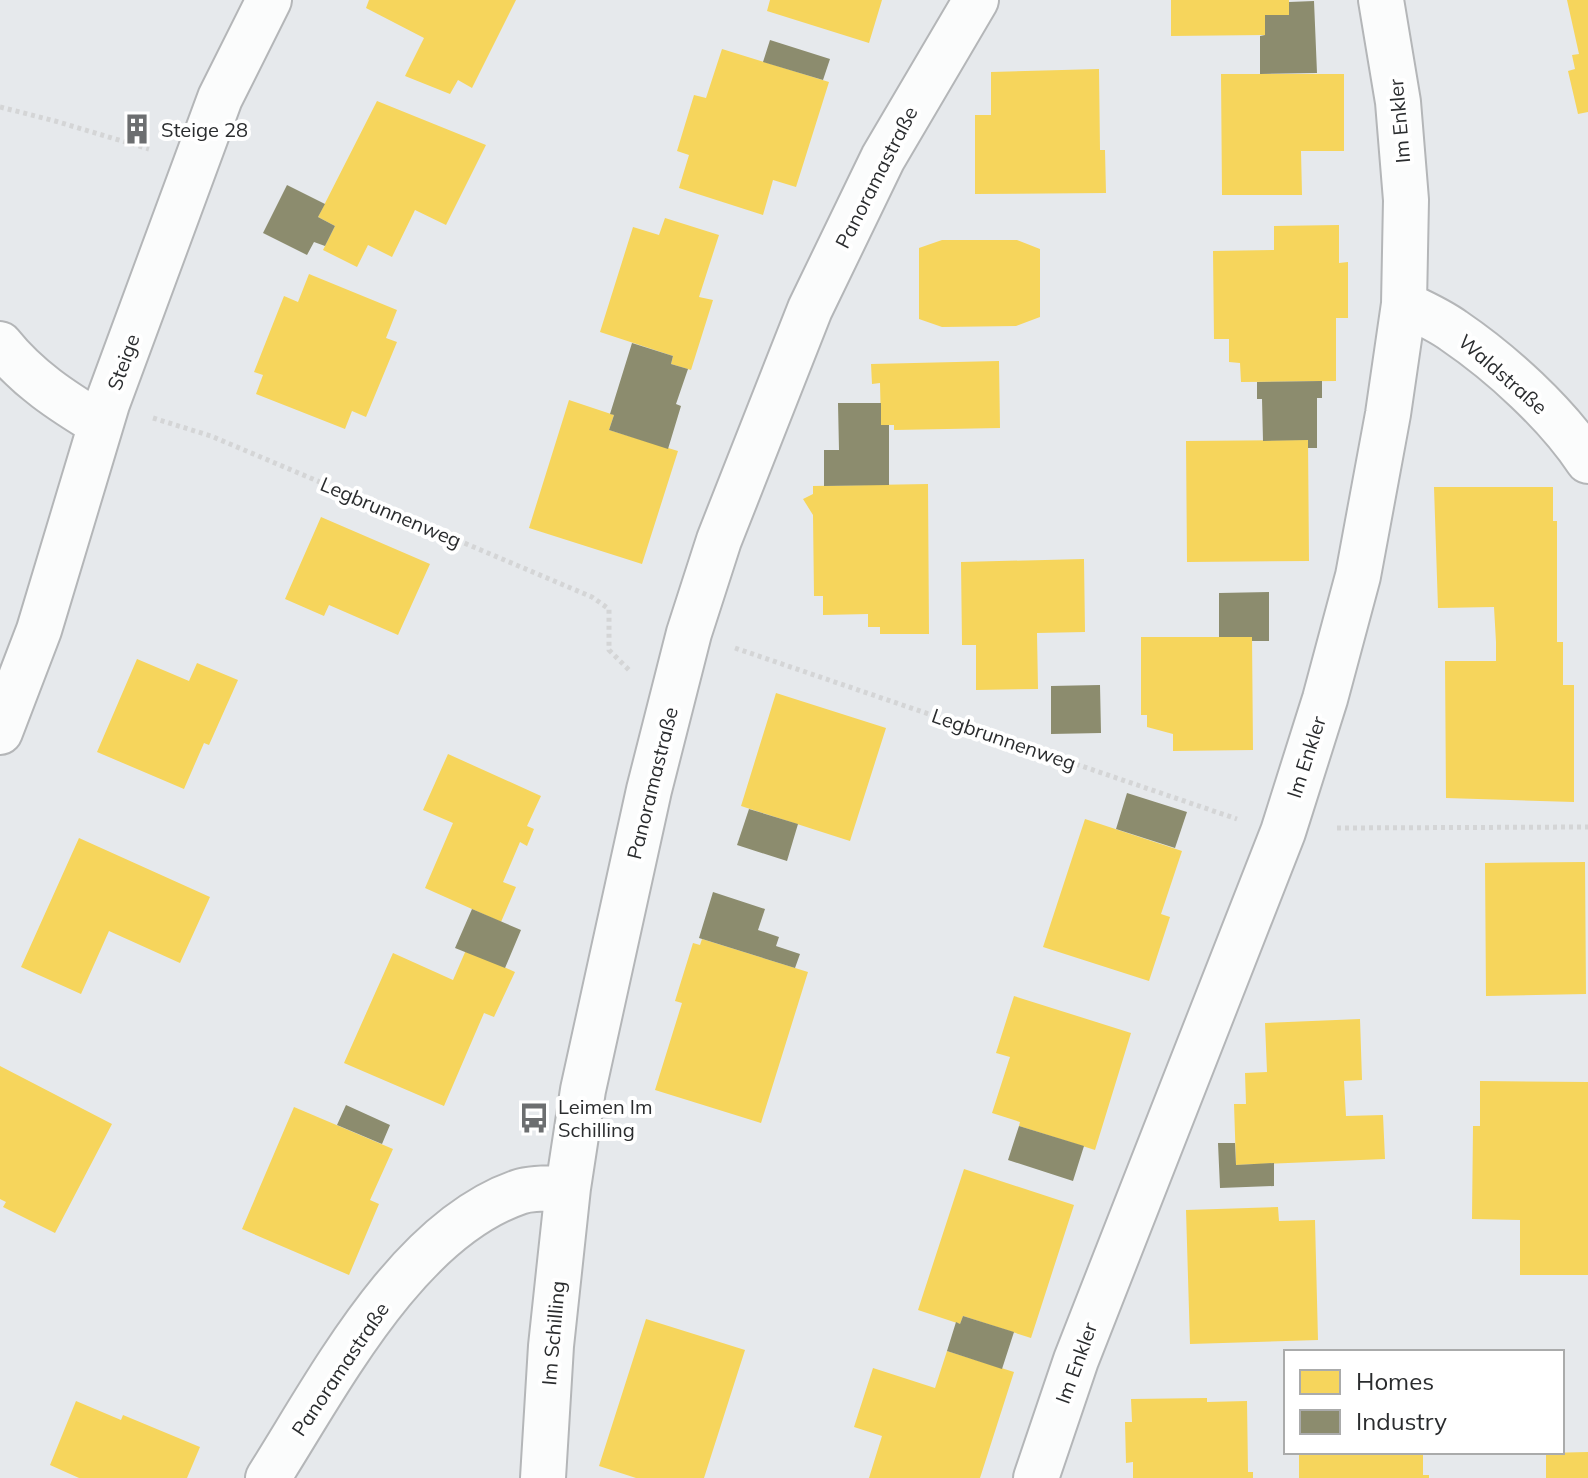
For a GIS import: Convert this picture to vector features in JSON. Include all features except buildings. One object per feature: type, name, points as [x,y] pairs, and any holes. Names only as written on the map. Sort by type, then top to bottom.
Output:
[{"type":"street","name":"Steige","points":[[0,732],[39,630],[104,414],[195,164],[220,98],[269,0]]},
{"type":"street","name":"Panoramastraße","points":[[268,1478],[361,1332],[414,1265],[448,1233],[487,1206],[523,1191],[568,1188],[600,1006],[649,790],[689,633],[719,540],[810,309],[883,158],[976,0]]},
{"type":"street","name":"Im Enkler","points":[[1036,1478],[1076,1360],[1283,832],[1325,699],[1358,576],[1388,414],[1404,304],[1406,200],[1399,116],[1381,0]]},
{"type":"street","name":"Waldstraße","points":[[1404,304],[1453,330],[1514,381],[1551,416],[1588,461]]},
{"type":"street","points":[[0,344],[28,376],[54,396],[104,414]]},
{"type":"street","name":"Im Schilling","points":[[543,1478],[551,1346],[568,1188]]},
{"type":"path","points":[[0,107],[195,164]]},
{"type":"path","name":"Legbrunnenweg","points":[[104,414],[211,436],[592,597],[609,609],[609,650],[626,667]]},
{"type":"path","name":"Legbrunnenweg","points":[[689,633],[1228,816]]},
{"type":"path","points":[[1283,832],[1320,828],[1588,827]]},
{"type":"place","name":"Steige 28","points":[[137,129]]},
{"type":"place","name":"Leimen Im Schilling","points":[[534,1118]]}]
